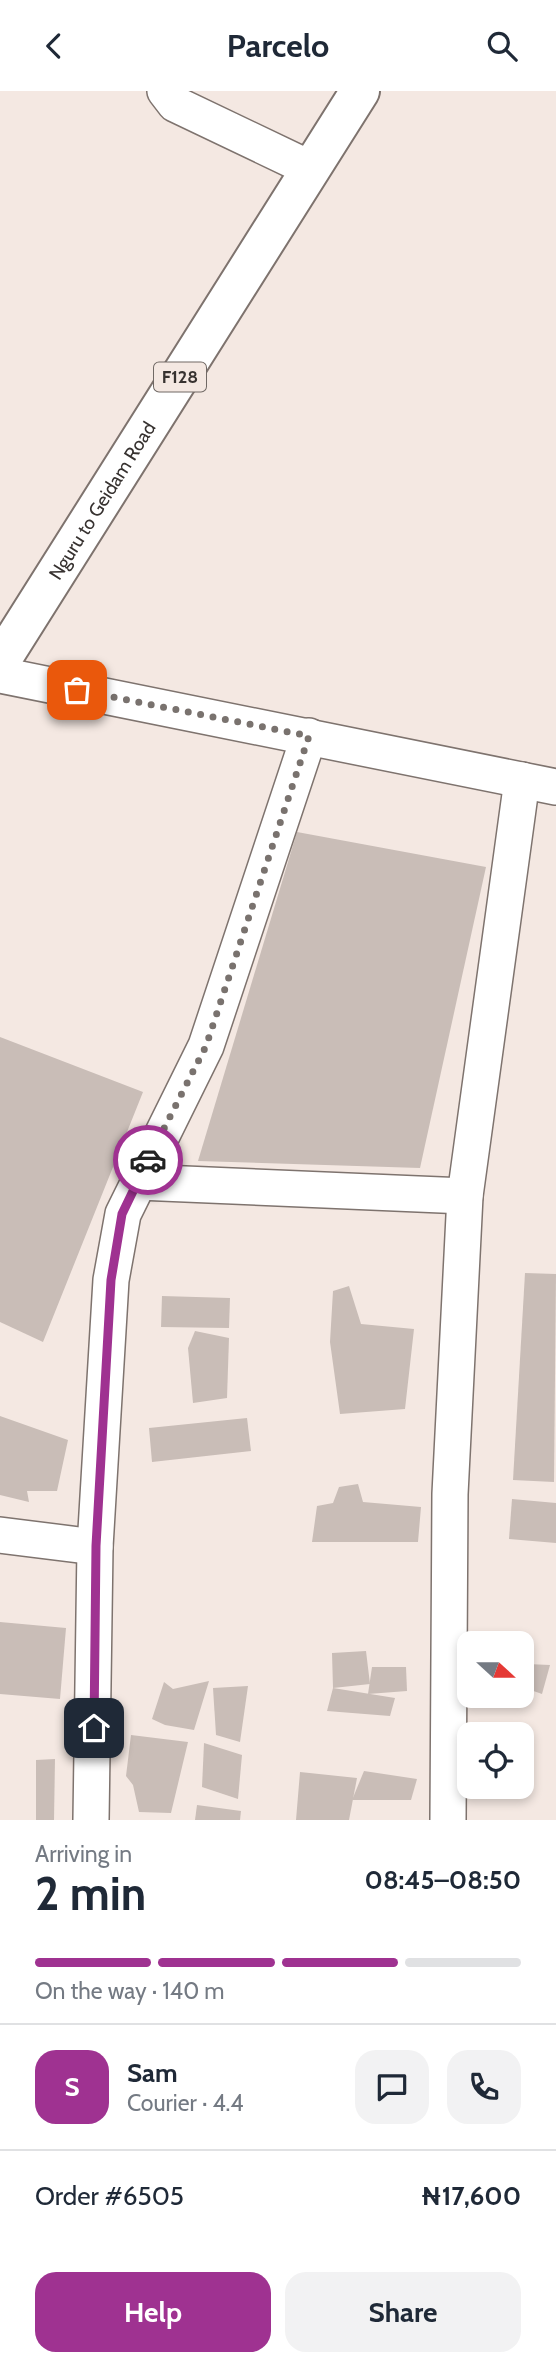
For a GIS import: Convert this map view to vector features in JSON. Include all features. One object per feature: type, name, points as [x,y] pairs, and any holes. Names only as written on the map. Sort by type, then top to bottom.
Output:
[{"type":"main road","name":"Nguru to Geidam Road","points":[[2,658],[360,91]]},
{"type":"street","points":[[165,91],[175,104],[311,169]]},
{"type":"street","points":[[2,658],[309,736],[556,787]]},
{"type":"street","points":[[91,1820],[96,1546],[111,1280],[122,1214],[206,1046],[309,736]]},
{"type":"street","points":[[448,1820],[450,1495],[465,1196],[522,780]]},
{"type":"street","points":[[138,1182],[465,1196]]},
{"type":"street","points":[[0,1535],[96,1546]]},
{"type":"building","points":[[297,832],[486,867],[420,1168],[198,1161]]},
{"type":"building","points":[[0,1037],[143,1092],[43,1342],[0,1322]]},
{"type":"building","points":[[525,1273],[556,1274],[554,1482],[513,1480]]},
{"type":"building","points":[[349,1286],[361,1324],[414,1329],[405,1409],[340,1414],[330,1342],[333,1291]]},
{"type":"building","points":[[162,1296],[230,1298],[229,1328],[161,1327]]},
{"type":"building","points":[[195,1331],[229,1338],[227,1398],[193,1403],[188,1348]]},
{"type":"building","points":[[0,1416],[68,1440],[57,1491],[27,1491],[29,1502],[0,1495]]},
{"type":"building","points":[[247,1418],[251,1451],[152,1462],[149,1428]]},
{"type":"building","points":[[358,1484],[363,1502],[421,1507],[418,1542],[312,1542],[317,1506],[333,1503],[339,1487]]},
{"type":"building","points":[[512,1499],[556,1503],[556,1543],[509,1539]]},
{"type":"building","points":[[0,1622],[66,1628],[60,1699],[0,1694]]},
{"type":"building","points":[[366,1651],[370,1684],[333,1688],[332,1653]]},
{"type":"building","points":[[534,1664],[550,1665],[542,1694],[534,1691]]},
{"type":"building","points":[[372,1667],[406,1667],[407,1691],[368,1694]]},
{"type":"building","points":[[209,1681],[194,1730],[165,1725],[152,1719],[164,1682],[173,1689]]},
{"type":"building","points":[[248,1686],[240,1742],[216,1735],[213,1688]]},
{"type":"building","points":[[333,1688],[395,1698],[390,1716],[327,1711]]},
{"type":"building","points":[[131,1735],[188,1742],[171,1813],[139,1812],[133,1785],[126,1776]]},
{"type":"building","points":[[204,1743],[242,1755],[238,1799],[202,1787]]},
{"type":"building","points":[[55,1759],[54,1820],[36,1820],[36,1760]]},
{"type":"building","points":[[364,1771],[417,1779],[411,1800],[352,1800]]},
{"type":"building","points":[[300,1772],[357,1778],[349,1820],[296,1820]]},
{"type":"building","points":[[197,1805],[241,1811],[240,1820],[195,1820]]},
{"type":"way so far","points":[[77,690],[309,736],[206,1046],[148,1160]]},
{"type":"route","points":[[94,1728],[96,1546],[111,1280],[122,1214],[148,1160]]}]
